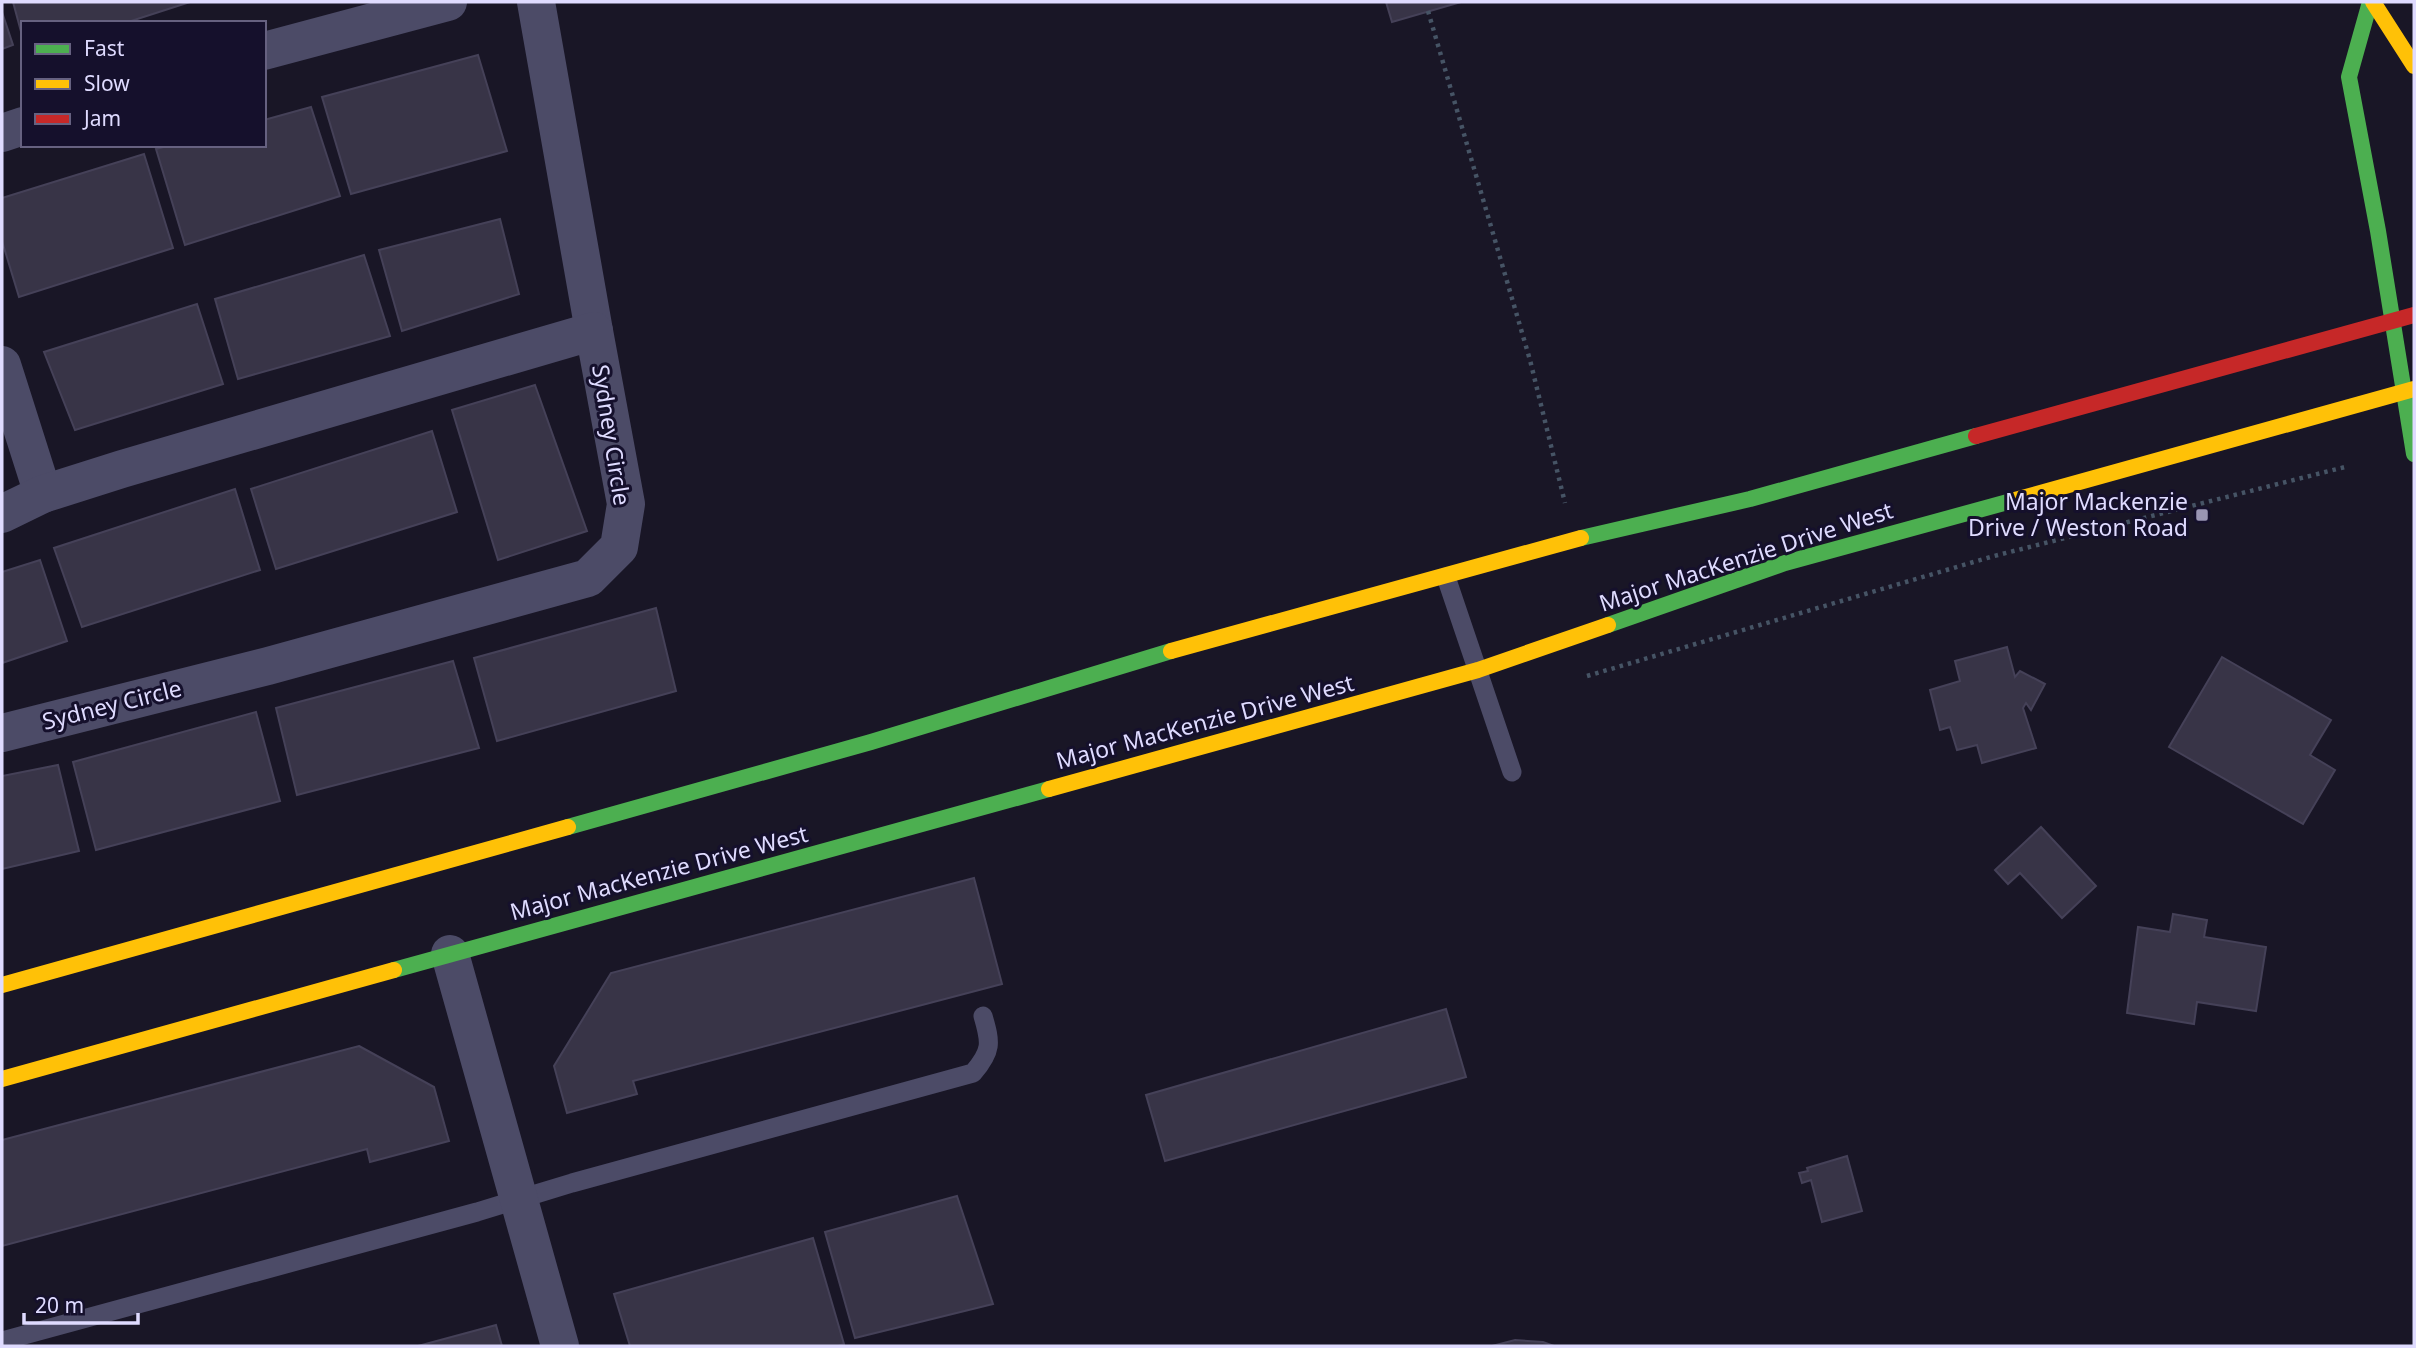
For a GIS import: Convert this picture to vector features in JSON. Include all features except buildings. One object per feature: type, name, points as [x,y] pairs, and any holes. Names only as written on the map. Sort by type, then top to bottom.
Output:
[{"type":"main road","points":[[2372,2],[2414,66]]},
{"type":"main road","points":[[2372,2],[2349,77],[2393,321],[2409,390],[2414,454]]},
{"type":"main road","points":[[2,985],[871,742],[1158,655],[1574,540],[1750,499],[2414,315]]},
{"type":"main road","name":"Major MacKenzie Drive West","points":[[2,1079],[1478,670],[1785,563],[2409,390]]},
{"type":"street","points":[[266,50],[448,2]]},
{"type":"street","points":[[536,2],[594,331]]},
{"type":"street","points":[[2,133],[21,127]]},
{"type":"street","name":"Sydney Circle","points":[[2,513],[43,494],[122,469],[594,331],[626,504],[619,547],[588,578],[268,666],[2,733]]},
{"type":"street","points":[[2,365],[43,494]]},
{"type":"street","points":[[450,954],[560,1346]]},
{"type":"lane","points":[[1446,577],[1512,772]]},
{"type":"lane","points":[[2,1341],[973,1073],[987,1055],[990,1043],[983,1016]]},
{"type":"path","points":[[1428,11],[1531,360],[1574,540]]},
{"type":"traffic: fast","points":[[2370,2],[2349,77],[2378,231],[2414,454]]},
{"type":"traffic: fast","points":[[1581,538],[1750,499],[1976,436]]},
{"type":"traffic: fast","points":[[1608,625],[1785,563],[2015,500]]},
{"type":"traffic: fast","points":[[568,827],[871,742],[1171,651]]},
{"type":"traffic: fast","points":[[394,970],[1049,789]]},
{"type":"traffic: slow","points":[[2373,2],[2414,66]]},
{"type":"traffic: slow","points":[[2015,500],[2414,389]]},
{"type":"traffic: slow","points":[[1171,651],[1581,538]]},
{"type":"traffic: slow","points":[[1049,789],[1478,670],[1608,625]]},
{"type":"traffic: slow","points":[[2,985],[568,827]]},
{"type":"traffic: slow","points":[[2,1079],[394,970]]},
{"type":"traffic: jam","points":[[1976,436],[2414,315]]},
{"type":"place","name":"Major Mackenzie Drive / Weston Road","points":[[2202,515]]}]
